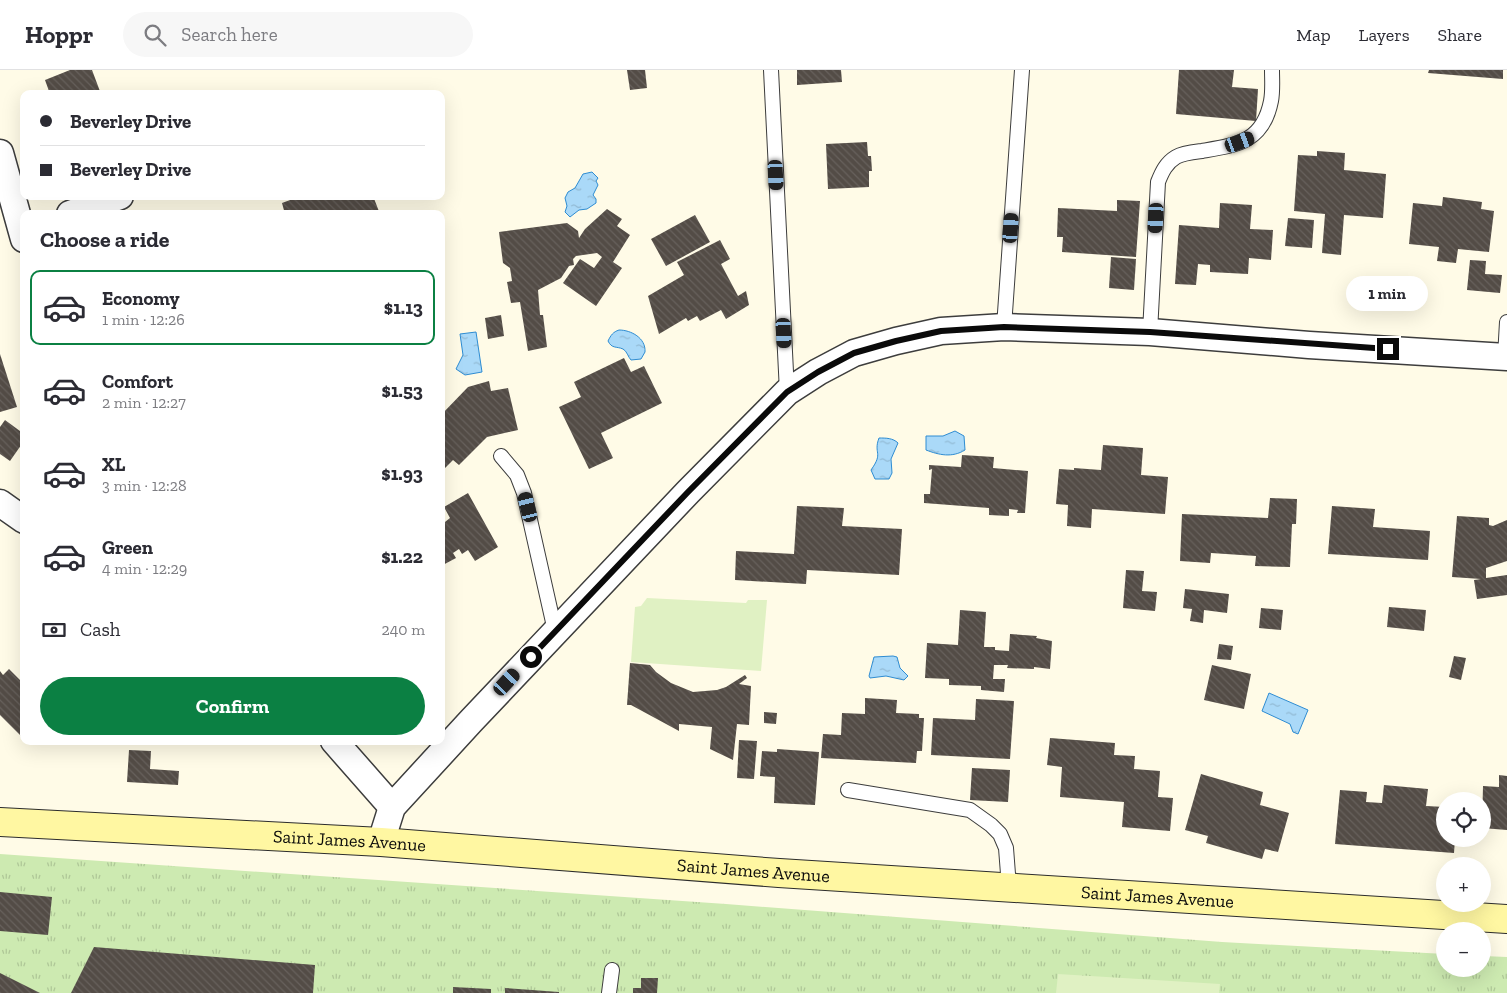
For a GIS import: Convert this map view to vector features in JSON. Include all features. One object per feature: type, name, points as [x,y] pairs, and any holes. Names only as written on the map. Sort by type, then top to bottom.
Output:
[{"type":"main road","name":"Saint James Avenue","points":[[0,822],[381,842],[779,873],[1507,919]]},
{"type":"street","points":[[0,153],[20,223]]},
{"type":"street","points":[[81,210],[109,200]]},
{"type":"street","points":[[381,842],[392,807],[555,631],[688,492],[787,392],[818,372],[854,353],[941,331],[1004,327],[1150,332],[1310,345],[1506,357]]},
{"type":"street","points":[[0,503],[20,517]]},
{"type":"street","points":[[338,745],[392,807]]},
{"type":"lane","points":[[771,70],[787,392]]},
{"type":"lane","points":[[1004,327],[1022,70]]},
{"type":"lane","points":[[1150,332],[1158,182],[1164,168],[1176,157],[1227,146],[1253,137],[1263,122],[1271,101],[1272,70]]},
{"type":"lane","points":[[1506,357],[1507,322]]},
{"type":"lane","points":[[501,456],[516,475],[524,493],[555,631]]},
{"type":"lane","points":[[848,790],[970,810],[1000,834],[1006,848],[1008,888]]},
{"type":"lane","points":[[609,993],[612,970]]},
{"type":"green space","points":[[647,598],[746,603],[748,600],[767,600],[761,671],[631,662],[635,607],[641,606]]},
{"type":"green space","points":[[0,854],[726,904],[1222,942],[1436,954],[1436,977],[1491,977],[1491,956],[1507,957],[1507,993],[0,993]]},
{"type":"green space","points":[[1058,974],[1220,984],[1219,993],[1056,993]]},
{"type":"water","points":[[592,172],[598,178],[596,181],[598,185],[593,195],[596,203],[587,209],[579,210],[570,217],[565,212],[567,206],[565,198],[568,192],[575,188],[583,174]]},
{"type":"water","points":[[619,330],[633,333],[640,339],[645,347],[645,352],[641,359],[631,360],[624,350],[610,344],[608,341],[611,335]]},
{"type":"water","points":[[476,332],[482,372],[465,375],[456,369],[463,355],[460,334]]},
{"type":"water","points":[[955,431],[964,436],[965,450],[960,453],[946,455],[926,450],[926,436],[943,436]]},
{"type":"water","points":[[879,438],[892,439],[898,443],[891,459],[892,473],[889,479],[875,479],[871,470],[878,456],[877,443]]},
{"type":"water","points":[[874,657],[897,657],[900,668],[908,676],[904,680],[886,676],[870,678]]},
{"type":"water","points":[[1269,693],[1308,710],[1298,734],[1293,732],[1290,724],[1262,711]]},
{"type":"building","points":[[70,70],[92,70],[100,90],[49,90],[45,80]]},
{"type":"building","points":[[627,70],[645,70],[647,88],[630,90]]},
{"type":"building","points":[[797,70],[841,70],[842,82],[797,85]]},
{"type":"building","points":[[1179,70],[1234,70],[1232,87],[1258,89],[1256,121],[1176,114]]},
{"type":"building","points":[[1429,70],[1503,70],[1503,79],[1428,73]]},
{"type":"building","points":[[867,142],[868,156],[871,156],[872,171],[869,171],[869,187],[828,189],[826,144]]},
{"type":"building","points":[[1317,151],[1345,153],[1344,170],[1386,174],[1383,218],[1344,215],[1341,255],[1322,253],[1325,214],[1294,211],[1298,155],[1317,156]]},
{"type":"building","points":[[1443,197],[1482,202],[1481,209],[1494,211],[1489,252],[1458,249],[1456,263],[1437,261],[1439,247],[1409,244],[1413,203],[1442,206]]},
{"type":"building","points":[[290,200],[375,200],[378,210],[284,210],[282,203]]},
{"type":"building","points":[[1117,200],[1140,201],[1136,257],[1062,252],[1063,237],[1057,237],[1058,208],[1117,211]]},
{"type":"building","points":[[1220,203],[1252,205],[1250,229],[1273,230],[1271,260],[1249,258],[1248,274],[1210,272],[1210,265],[1198,264],[1196,285],[1175,284],[1179,225],[1219,228]]},
{"type":"building","points":[[607,209],[622,219],[617,226],[630,235],[613,262],[622,268],[596,306],[563,283],[580,259],[594,268],[602,257],[597,253],[576,256],[573,259],[574,265],[569,266],[561,278],[538,290],[540,315],[543,315],[547,347],[528,351],[520,302],[511,303],[507,282],[512,281],[510,268],[503,263],[499,232],[567,223],[578,231],[579,238],[585,229]]},
{"type":"building","points":[[695,215],[710,242],[666,266],[651,239]]},
{"type":"building","points":[[1288,218],[1314,220],[1312,248],[1285,246]]},
{"type":"building","points":[[720,240],[730,259],[721,264],[738,296],[746,291],[749,305],[726,319],[721,310],[700,321],[697,316],[688,321],[686,318],[659,334],[648,296],[684,275],[677,262]]},
{"type":"building","points":[[1111,257],[1136,259],[1134,290],[1109,288]]},
{"type":"building","points":[[1470,260],[1486,261],[1485,274],[1502,275],[1500,293],[1467,290]]},
{"type":"building","points":[[501,315],[504,336],[488,339],[485,318]]},
{"type":"building","points":[[0,354],[17,407],[0,412]]},
{"type":"building","points":[[624,358],[631,372],[644,366],[662,403],[601,433],[613,458],[589,469],[559,407],[581,397],[574,382]]},
{"type":"building","points":[[489,381],[491,391],[508,388],[518,430],[487,437],[459,465],[453,460],[445,468],[445,411],[468,387]]},
{"type":"building","points":[[5,420],[20,431],[20,447],[10,461],[0,454],[0,427]]},
{"type":"building","points":[[1103,445],[1143,448],[1141,475],[1168,477],[1165,514],[1092,509],[1091,528],[1067,526],[1068,505],[1056,504],[1059,469],[1101,470]]},
{"type":"building","points":[[962,455],[994,457],[993,468],[1028,471],[1025,513],[1017,513],[1018,510],[1009,509],[1009,516],[989,515],[989,508],[924,503],[924,494],[930,494],[932,469],[929,470],[929,465],[961,467]]},
{"type":"building","points":[[468,493],[498,547],[475,561],[468,550],[462,554],[459,549],[453,553],[456,558],[445,564],[445,522],[450,518],[445,506]]},
{"type":"building","points":[[1270,498],[1297,499],[1296,524],[1292,524],[1290,567],[1255,566],[1256,556],[1211,553],[1210,563],[1180,561],[1182,514],[1268,518]]},
{"type":"building","points":[[797,506],[844,508],[842,526],[902,529],[899,575],[807,570],[806,584],[735,580],[736,551],[794,554]]},
{"type":"building","points":[[1332,506],[1375,509],[1373,527],[1430,531],[1428,560],[1328,554]]},
{"type":"building","points":[[1457,516],[1489,518],[1489,525],[1493,526],[1507,520],[1507,561],[1486,568],[1486,578],[1507,575],[1507,595],[1477,599],[1474,580],[1481,579],[1452,577]]},
{"type":"building","points":[[1126,570],[1144,571],[1142,591],[1157,592],[1155,611],[1123,608]]},
{"type":"building","points":[[1185,589],[1229,594],[1227,613],[1204,610],[1203,623],[1190,621],[1192,609],[1183,608]]},
{"type":"building","points":[[1389,607],[1426,610],[1424,631],[1387,627]]},
{"type":"building","points":[[1261,608],[1283,610],[1281,630],[1259,628]]},
{"type":"building","points":[[960,610],[986,612],[984,647],[995,647],[995,650],[1009,651],[1010,634],[1037,636],[1036,638],[1052,641],[1050,669],[1034,667],[1034,669],[1007,668],[1008,665],[994,665],[993,679],[1005,679],[1004,692],[981,690],[981,686],[949,685],[949,679],[925,678],[927,643],[958,645]]},
{"type":"building","points":[[1219,644],[1233,646],[1231,660],[1217,659]]},
{"type":"building","points":[[1454,656],[1466,658],[1461,680],[1449,677]]},
{"type":"building","points":[[630,663],[650,665],[671,683],[693,692],[717,690],[726,687],[745,675],[747,678],[739,684],[751,686],[749,725],[737,724],[733,760],[710,749],[712,727],[679,724],[679,731],[631,705],[627,705]]},
{"type":"building","points":[[1212,665],[1251,674],[1244,709],[1204,700]]},
{"type":"building","points":[[9,669],[20,680],[20,735],[0,715],[0,671],[3,675]]},
{"type":"building","points":[[865,698],[897,700],[896,713],[919,714],[919,718],[924,718],[922,751],[917,751],[916,763],[821,758],[823,734],[841,735],[842,713],[865,714]]},
{"type":"building","points":[[976,699],[1014,701],[1010,759],[931,755],[933,718],[975,720]]},
{"type":"building","points":[[764,712],[777,713],[776,724],[764,723]]},
{"type":"building","points":[[1050,738],[1115,743],[1114,755],[1135,756],[1134,769],[1160,771],[1158,797],[1173,798],[1170,831],[1122,827],[1124,802],[1060,797],[1062,767],[1047,765]]},
{"type":"building","points":[[739,740],[757,741],[754,779],[737,778]]},
{"type":"building","points":[[777,749],[819,752],[815,805],[774,803],[775,777],[760,776],[762,751],[777,752]]},
{"type":"building","points":[[129,750],[151,751],[150,769],[179,771],[178,785],[127,782]]},
{"type":"building","points":[[972,768],[1010,770],[1008,802],[970,800]]},
{"type":"building","points":[[1201,774],[1263,792],[1260,805],[1289,813],[1278,852],[1265,849],[1262,859],[1206,843],[1208,836],[1185,830]]},
{"type":"building","points":[[1499,775],[1507,776],[1507,830],[1491,829],[1491,792],[1483,792],[1483,786],[1499,787]]},
{"type":"building","points":[[1384,785],[1428,789],[1426,806],[1436,807],[1436,847],[1454,847],[1454,853],[1335,844],[1340,790],[1367,792],[1366,802],[1382,803]]},
{"type":"building","points":[[0,892],[52,897],[48,935],[0,931]]},
{"type":"building","points":[[94,947],[315,965],[313,993],[71,993]]},
{"type":"building","points":[[0,973],[40,993],[0,993]]},
{"type":"building","points":[[641,978],[658,978],[657,993],[633,993],[633,988],[641,988]]},
{"type":"building","points":[[453,987],[491,989],[491,993],[453,993]]},
{"type":"building","points":[[505,988],[559,992],[559,993],[505,993]]},
{"type":"route","points":[[531,657],[688,492],[787,392],[818,372],[854,353],[941,331],[1004,327],[1150,332],[1310,345],[1388,349]]}]
